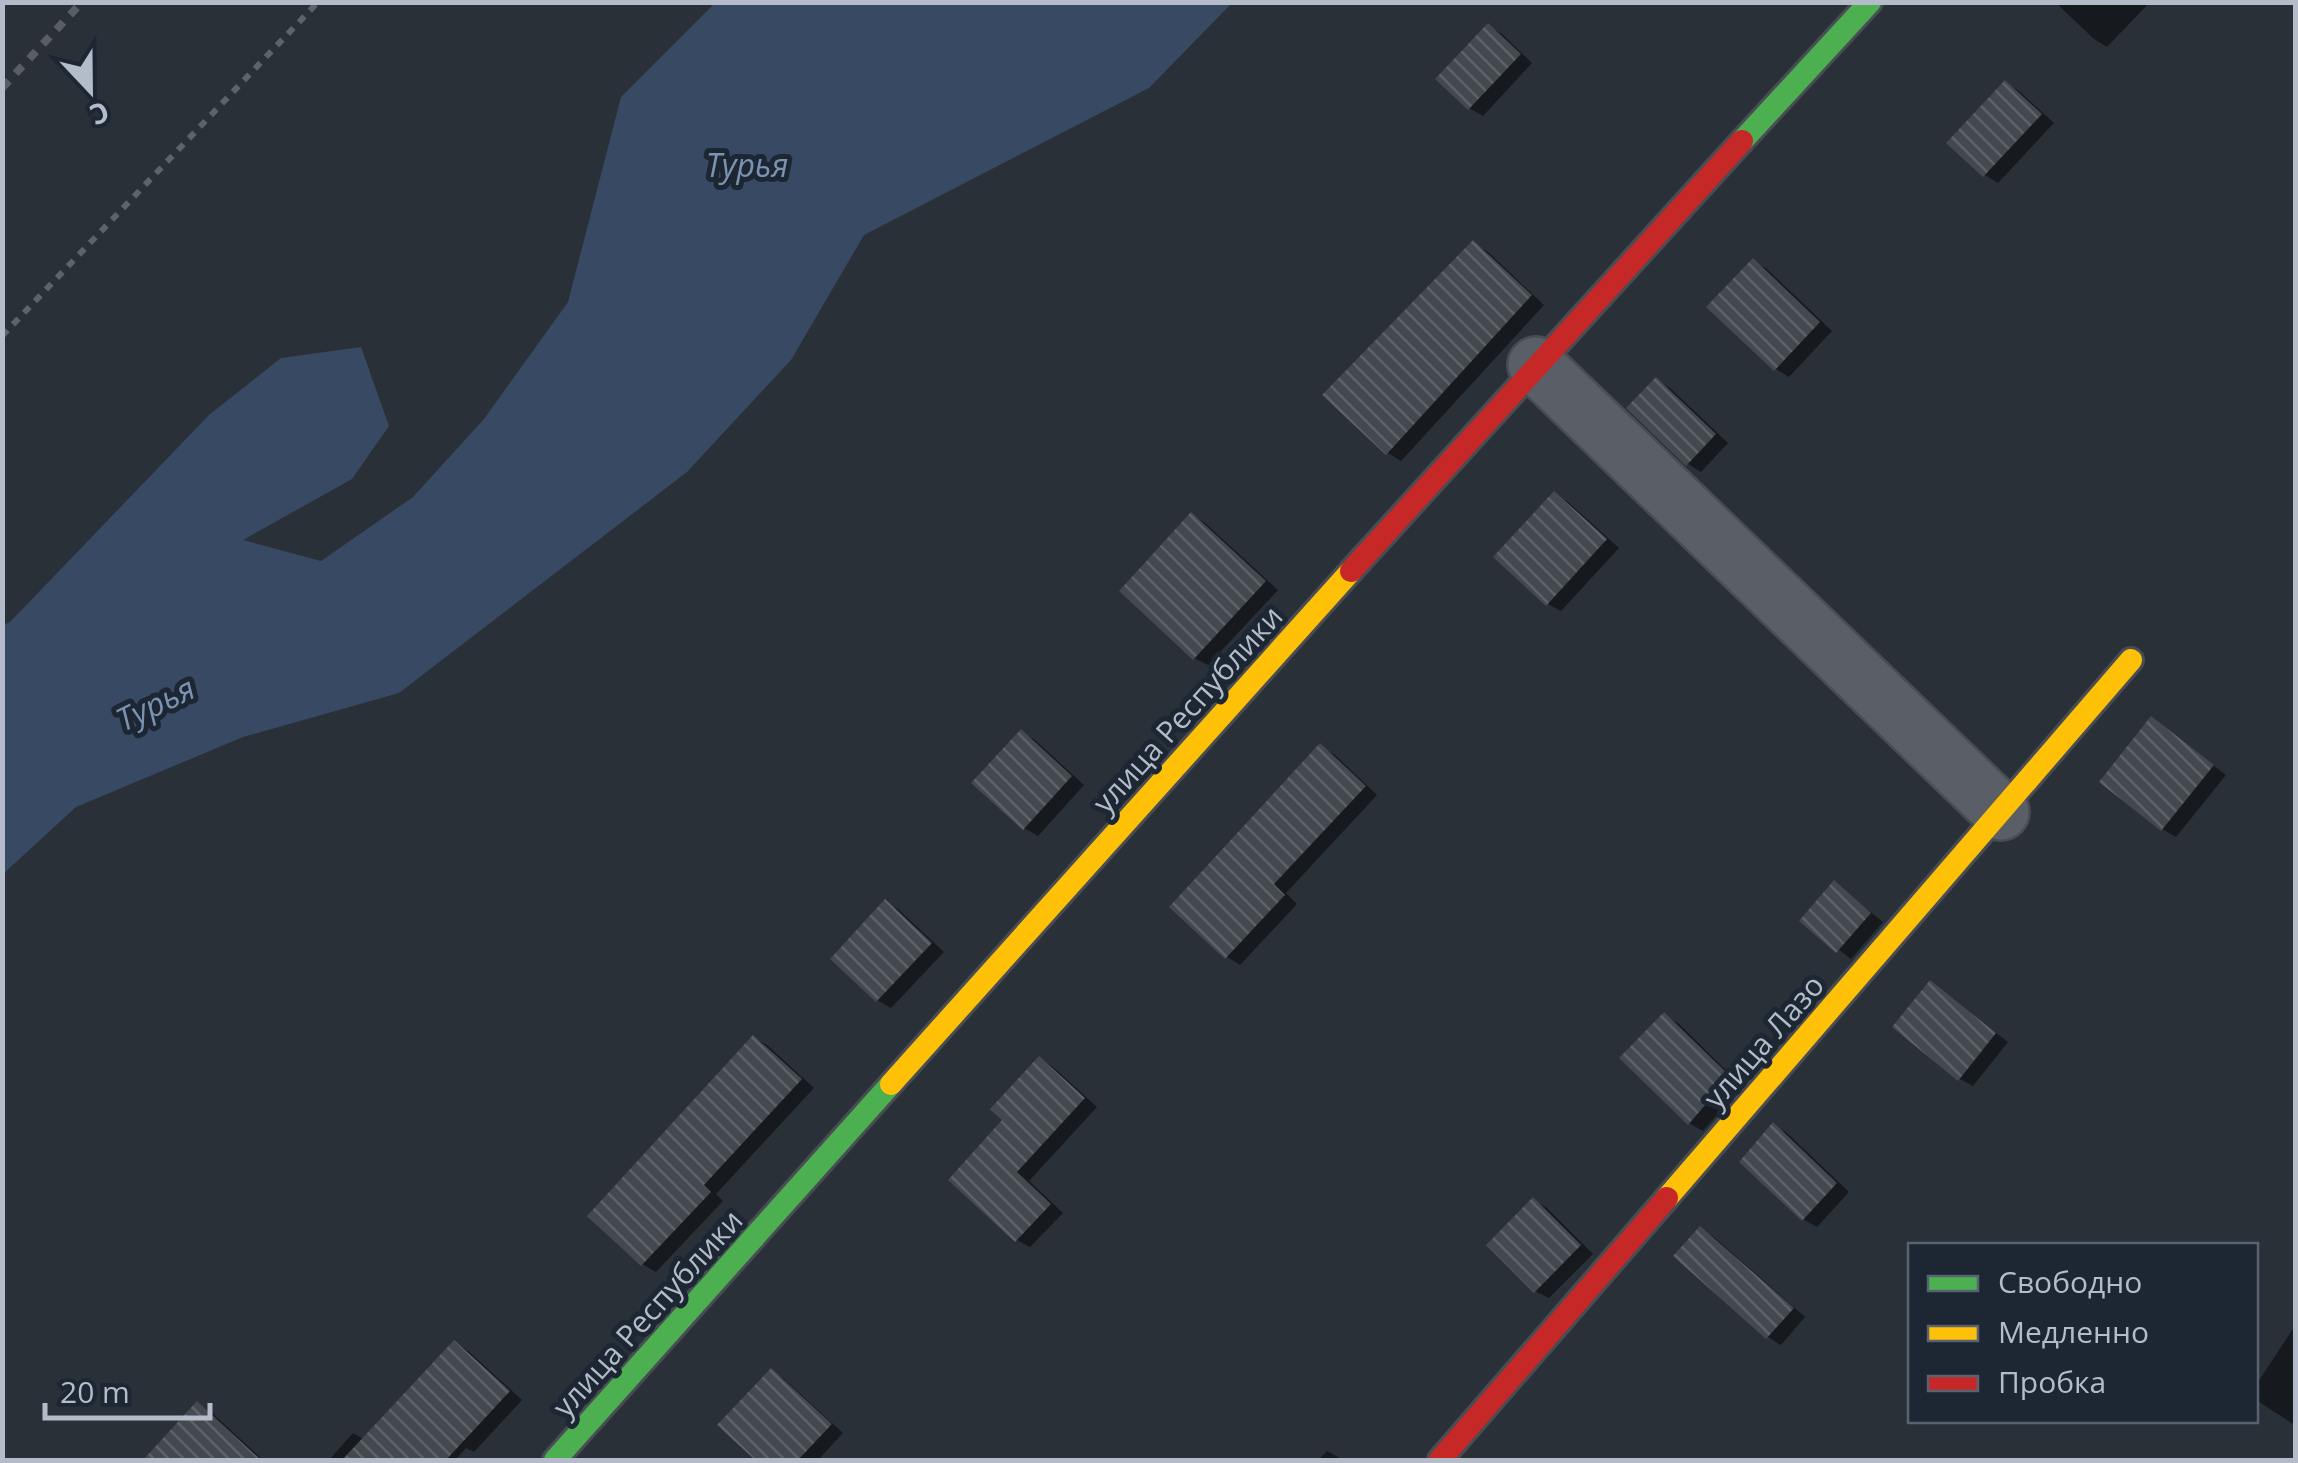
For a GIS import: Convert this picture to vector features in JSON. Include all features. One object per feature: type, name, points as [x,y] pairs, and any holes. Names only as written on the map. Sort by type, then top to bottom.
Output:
[{"type":"street","name":"улица Республики","points":[[555,1460],[1536,365],[1870,2]]},
{"type":"street","points":[[1536,365],[2001,812]]},
{"type":"street","name":"улица Лазо","points":[[1440,1460],[2131,660]]},
{"type":"path","points":[[2,336],[318,2]]},
{"type":"water","name":"Турья","points":[[716,2],[1232,3],[1149,88],[864,235],[791,360],[687,472],[399,693],[243,737],[76,807],[3,874],[3,625],[209,415],[281,358],[361,347],[389,426],[352,479],[243,540],[321,561],[413,497],[484,419],[568,302],[621,97]]},
{"type":"building","points":[[1488,23],[1521,54],[1468,110],[1435,79]]},
{"type":"building","points":[[2005,80],[2042,114],[1983,177],[1946,143]]},
{"type":"building","points":[[1473,240],[1532,295],[1386,455],[1322,395]]},
{"type":"building","points":[[1753,258],[1820,322],[1774,371],[1706,307]]},
{"type":"building","points":[[1656,377],[1716,434],[1686,466],[1626,408]]},
{"type":"building","points":[[1554,491],[1607,539],[1546,606],[1493,557]]},
{"type":"building","points":[[1191,512],[1266,581],[1193,660],[1119,591]]},
{"type":"building","points":[[2151,716],[2214,765],[2161,831],[2099,782]]},
{"type":"building","points":[[1021,729],[1072,776],[1023,830],[971,783]]},
{"type":"building","points":[[1320,743],[1366,786],[1274,884],[1285,895],[1225,959],[1169,907]]},
{"type":"building","points":[[1834,880],[1871,913],[1836,953],[1799,921]]},
{"type":"building","points":[[885,899],[932,943],[876,1002],[830,959]]},
{"type":"building","points":[[1930,980],[1996,1033],[1958,1081],[1892,1027]]},
{"type":"building","points":[[1664,1012],[1730,1076],[1688,1125],[1619,1058]]},
{"type":"building","points":[[753,1035],[802,1079],[704,1185],[711,1192],[641,1266],[587,1216]]},
{"type":"building","points":[[1039,1056],[1085,1098],[1017,1172],[1051,1204],[1015,1242],[948,1180],[1002,1120],[990,1109]]},
{"type":"building","points":[[1773,1122],[1837,1183],[1802,1221],[1739,1162]]},
{"type":"building","points":[[1533,1197],[1581,1245],[1534,1293],[1486,1245]]},
{"type":"building","points":[[1700,1226],[1794,1308],[1766,1339],[1673,1256]]},
{"type":"building","points":[[454,1340],[510,1391],[446,1460],[342,1460]]},
{"type":"building","points":[[771,1368],[832,1424],[798,1460],[755,1460],[717,1425]]},
{"type":"building","points":[[197,1401],[261,1460],[143,1460]]},
{"type":"railway","points":[[2,88],[82,2]]},
{"type":"traffic: fast","points":[[1742,141],[1870,2]]},
{"type":"traffic: fast","points":[[555,1460],[891,1084]]},
{"type":"traffic: slow","points":[[891,1084],[1351,571]]},
{"type":"traffic: slow","points":[[1667,1198],[2131,660]]},
{"type":"traffic: jam","points":[[1351,571],[1742,141]]},
{"type":"traffic: jam","points":[[1440,1460],[1667,1198]]}]
